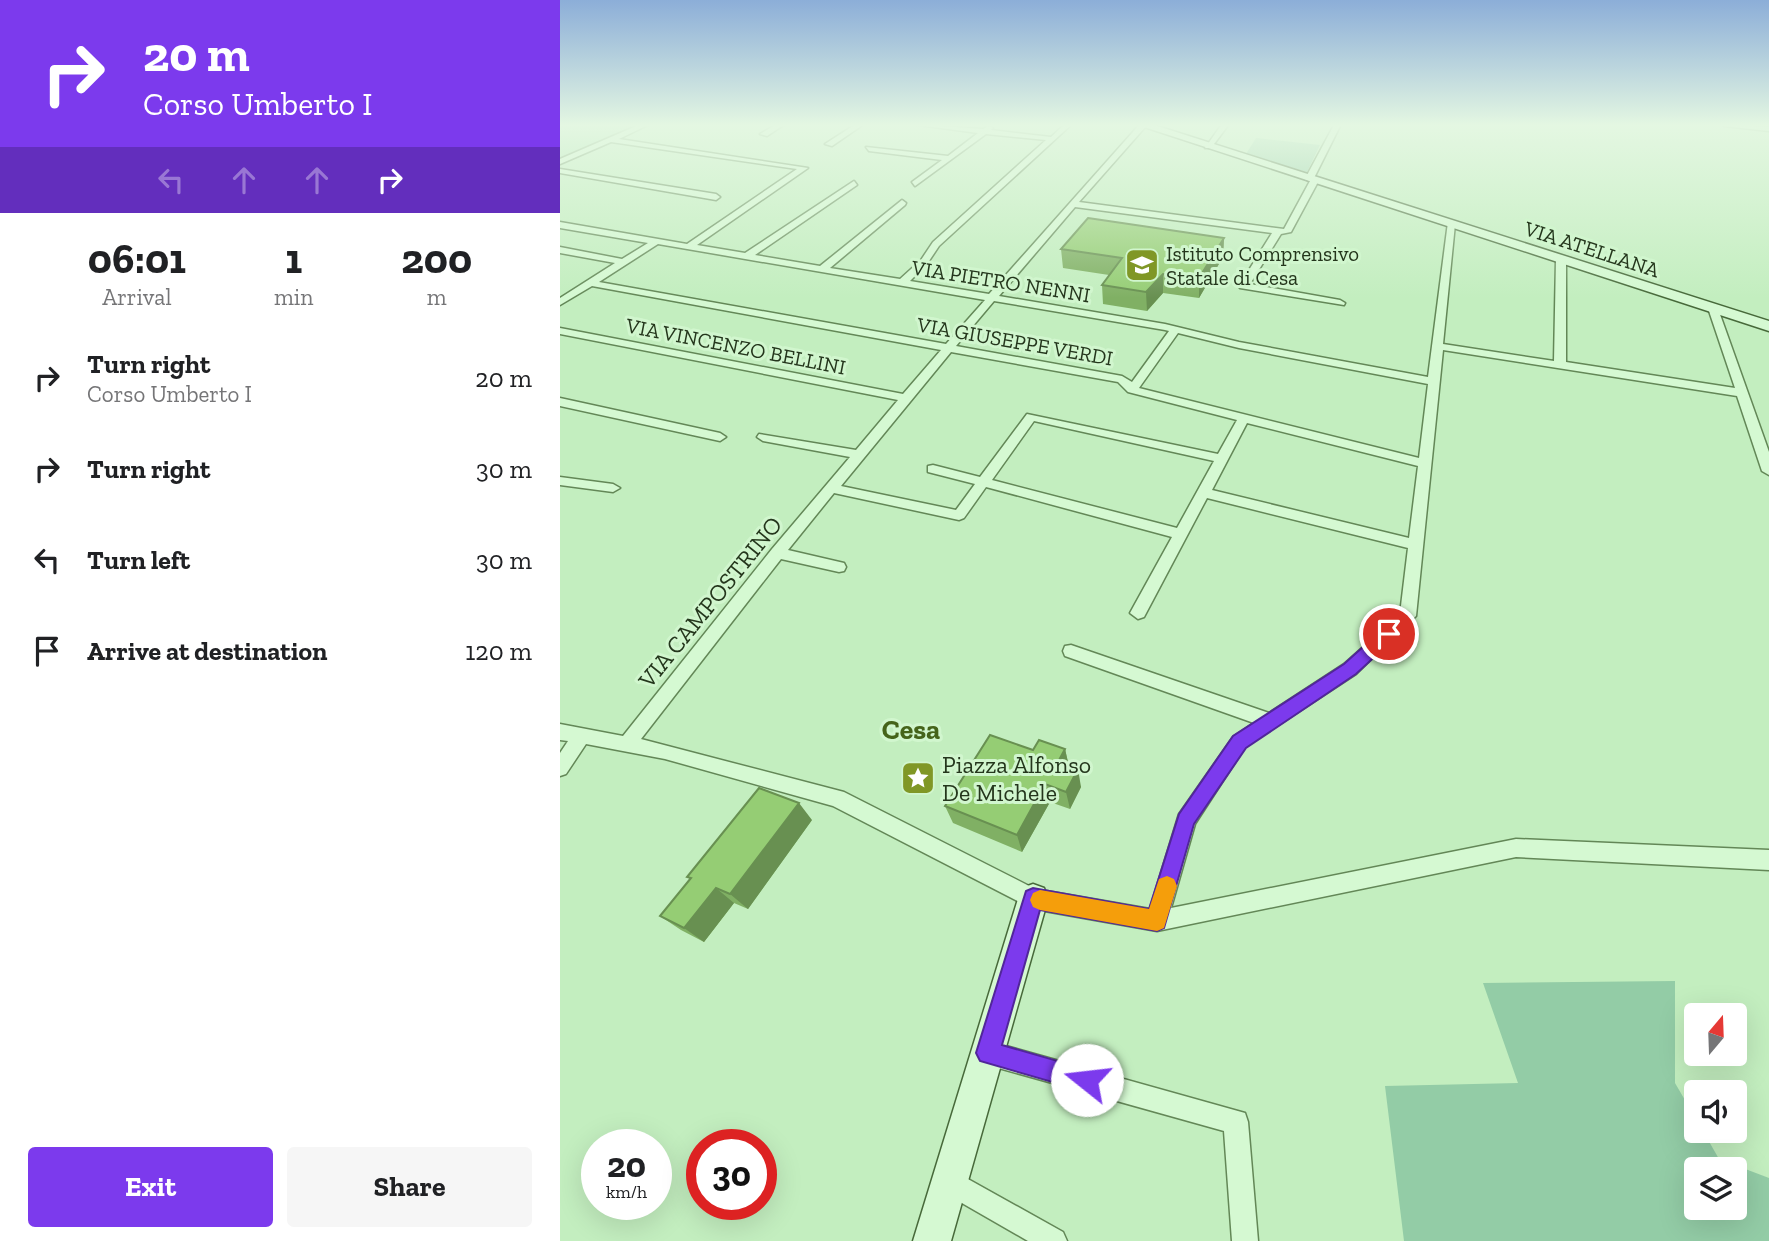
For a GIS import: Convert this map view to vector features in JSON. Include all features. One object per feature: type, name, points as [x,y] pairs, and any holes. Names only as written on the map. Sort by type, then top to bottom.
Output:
[{"type":"main road","name":"VIA ATELLANA","points":[[1321,182],[1769,326]]},
{"type":"main road","points":[[932,1241],[1033,899]]},
{"type":"street","points":[[622,182],[716,197]]},
{"type":"street","points":[[688,247],[784,182]]},
{"type":"street","points":[[901,284],[925,262],[936,244],[1005,182]]},
{"type":"street","name":"VIA CAMPOSTRINO","points":[[627,744],[777,553],[905,398],[988,298],[1091,182]]},
{"type":"street","points":[[1072,204],[1287,232],[1311,182]]},
{"type":"street","points":[[746,257],[854,183]]},
{"type":"street","points":[[821,270],[902,203]]},
{"type":"street","points":[[1157,921],[1185,820],[1239,742],[1350,669],[1408,616],[1451,224]]},
{"type":"street","name":"VIA PIETRO NENNI","points":[[560,225],[1175,330],[1239,345],[1434,382]]},
{"type":"street","points":[[1278,231],[1244,286],[1340,303]]},
{"type":"street","points":[[560,302],[657,241]]},
{"type":"street","points":[[560,250],[624,262]]},
{"type":"street","points":[[1560,363],[1561,259]]},
{"type":"street","name":"VIA GIUSEPPE VERDI","points":[[590,283],[1122,379],[1132,390],[1425,464]]},
{"type":"street","points":[[1713,308],[1769,471]]},
{"type":"street","points":[[1132,390],[1175,330]]},
{"type":"street","name":"VIA VINCENZO BELLINI","points":[[560,331],[905,398]]},
{"type":"street","points":[[1438,346],[1743,393]]},
{"type":"street","points":[[560,402],[719,437]]},
{"type":"street","points":[[831,488],[959,515],[1031,416],[1221,459]]},
{"type":"street","points":[[1138,612],[1244,418]]},
{"type":"street","points":[[763,438],[859,454]]},
{"type":"street","points":[[933,470],[1180,534]]},
{"type":"street","points":[[560,481],[613,488]]},
{"type":"street","points":[[1202,492],[1416,545]]},
{"type":"street","points":[[777,553],[839,567]]},
{"type":"street","points":[[1071,651],[1270,721]]},
{"type":"street","points":[[560,732],[665,751],[837,798],[1033,899],[1157,921],[1516,848],[1769,860]]},
{"type":"street","points":[[560,768],[582,736]]},
{"type":"street","points":[[988,1053],[1236,1122],[1245,1241]]},
{"type":"street","points":[[950,1182],[1054,1241]]},
{"type":"green space","points":[[1675,981],[1675,1083],[1684,1098],[1684,1143],[1710,1143],[1718,1157],[1684,1157],[1684,1220],[1747,1220],[1747,1170],[1769,1178],[1769,1241],[1404,1241],[1385,1086],[1518,1083],[1483,983]]},
{"type":"building","points":[[1088,218],[1224,238],[1199,278],[1163,274],[1146,292],[1102,285],[1122,258],[1061,249]]},
{"type":"building","points":[[990,735],[1033,750],[1039,740],[1065,749],[1058,762],[1078,769],[1066,792],[1045,784],[1017,835],[945,806]]},
{"type":"building","points":[[759,788],[799,803],[730,894],[716,888],[684,928],[660,916],[691,878],[687,877]]},
{"type":"slow traffic","points":[[1040,900],[1157,921],[1167,886]]},
{"type":"place","name":"Istituto Comprensivo Statale di Cesa","points":[[1142,265]]},
{"type":"place","name":"Piazza Alfonso De Michele","points":[[918,778]]},
{"type":"district","name":"Cesa","points":[[911,729]]},
{"type":"route","points":[[1087,1080],[988,1053],[1033,899],[1157,921],[1185,820],[1239,742],[1350,669],[1389,634]]}]
